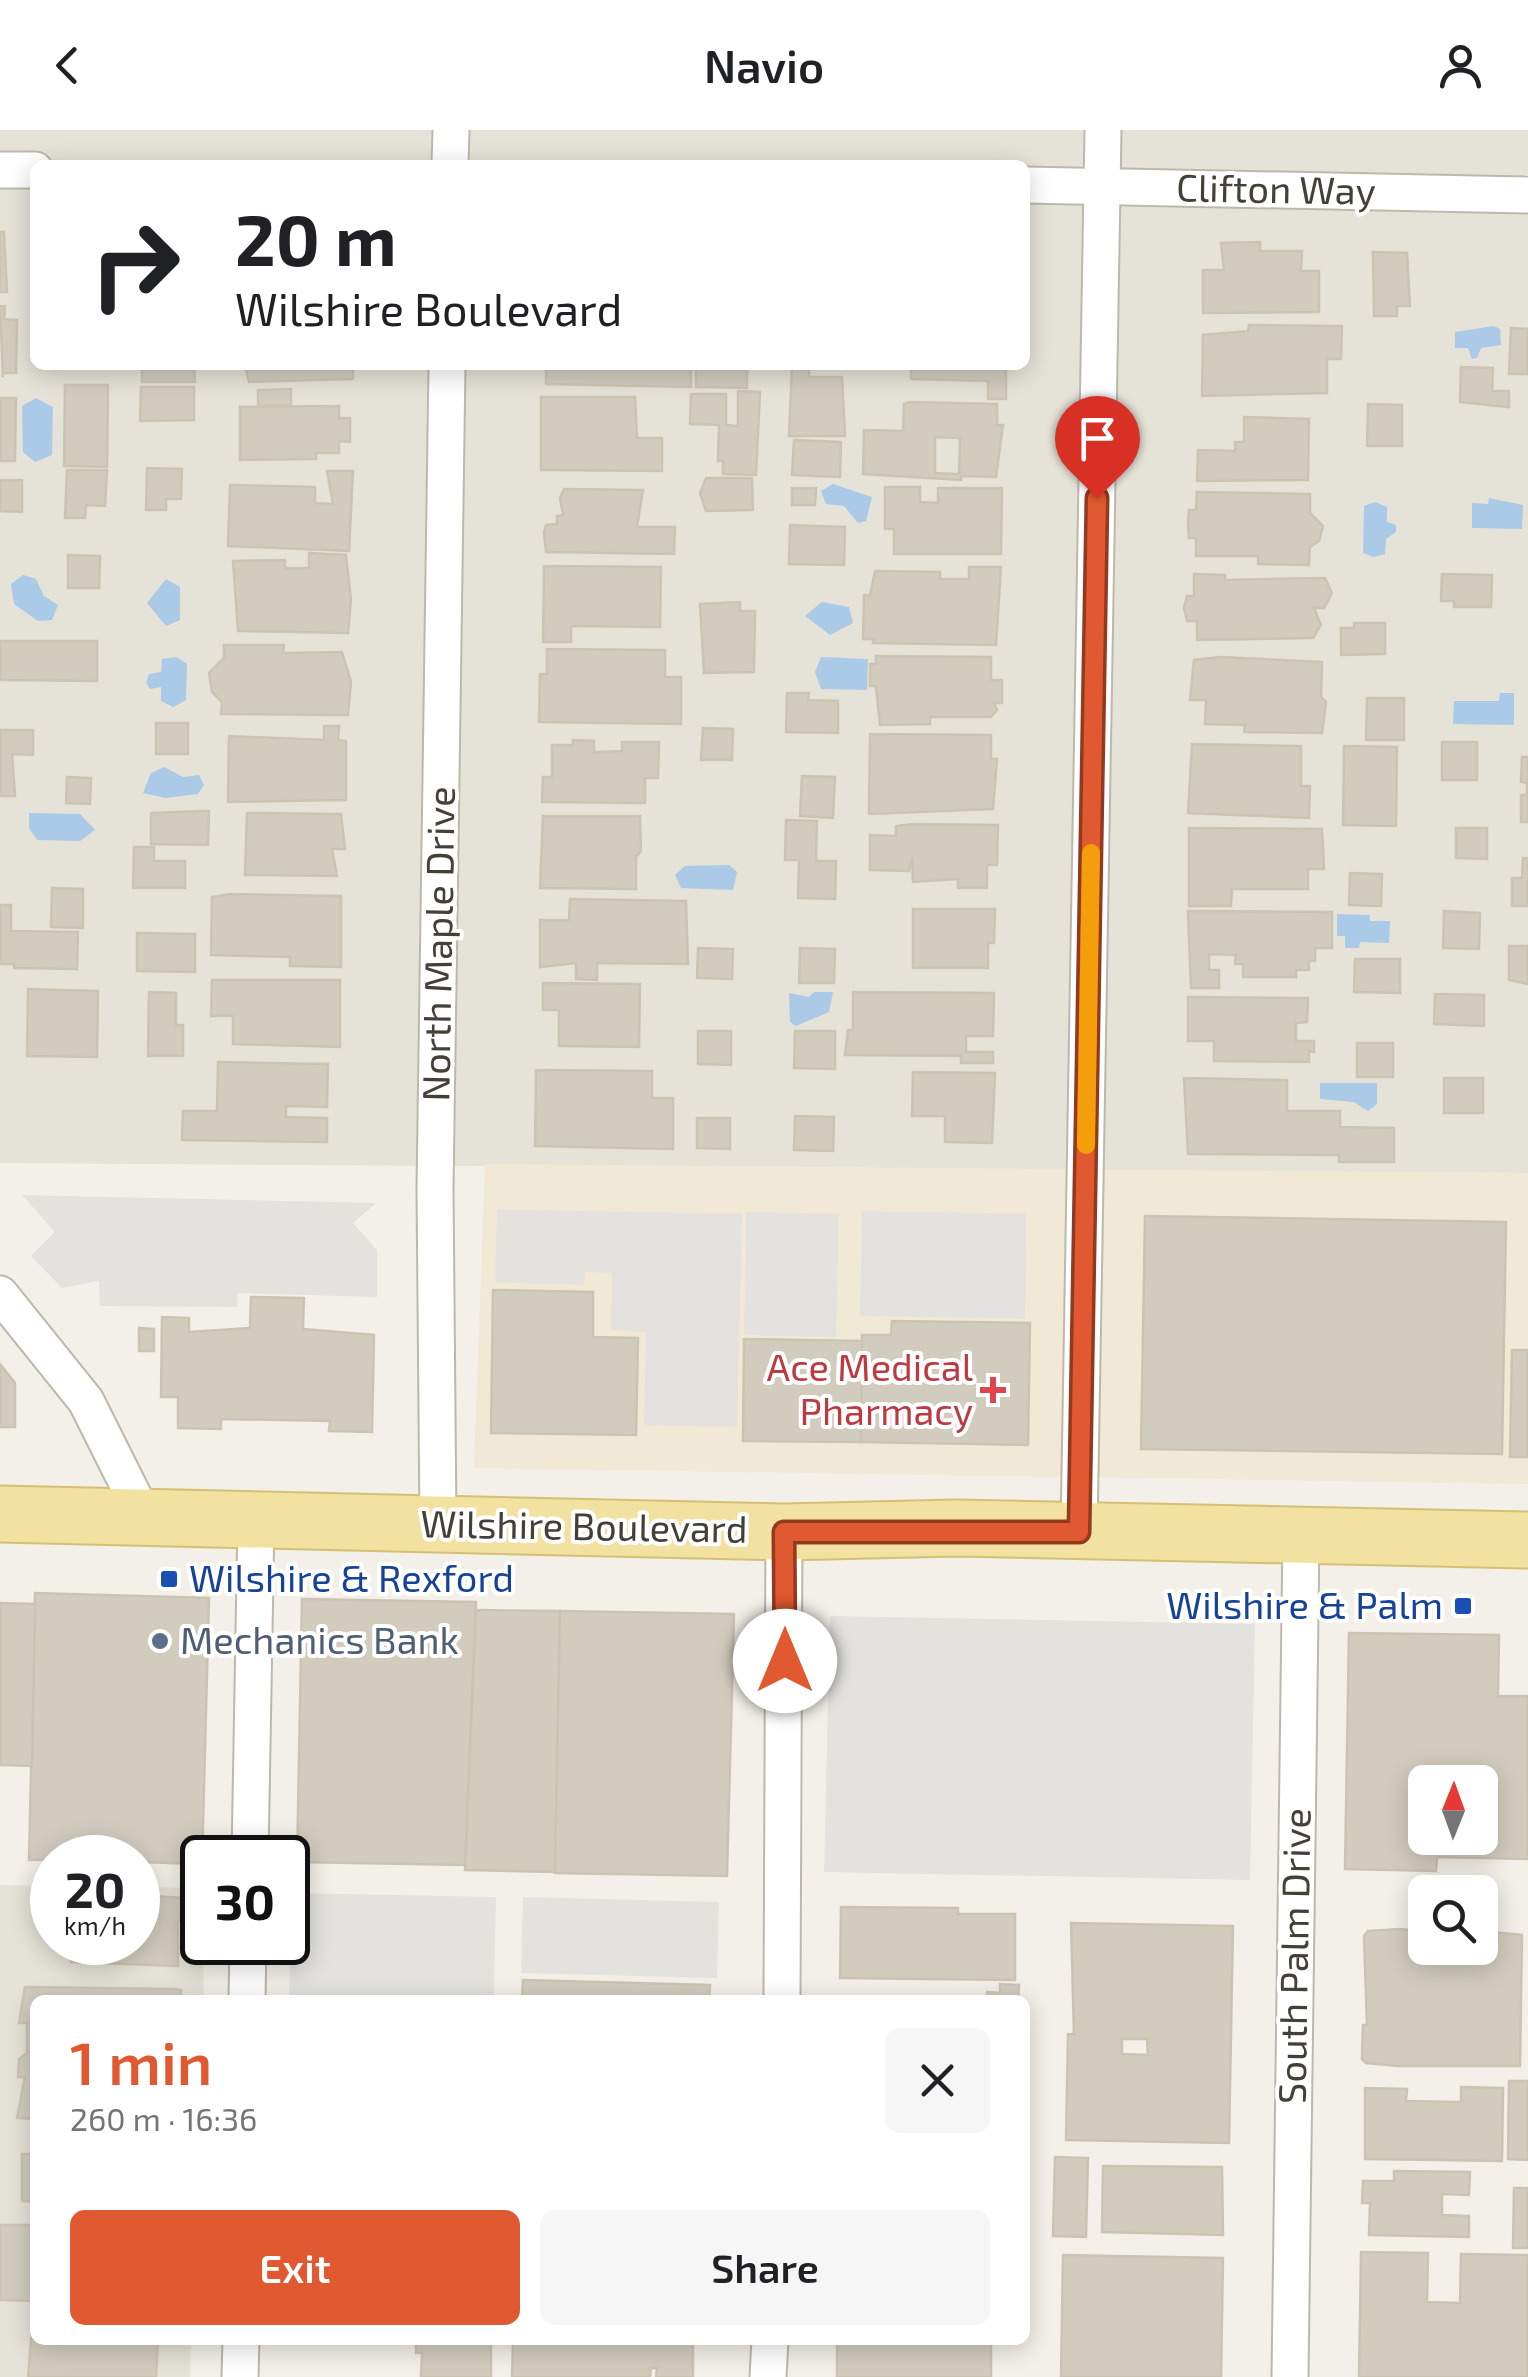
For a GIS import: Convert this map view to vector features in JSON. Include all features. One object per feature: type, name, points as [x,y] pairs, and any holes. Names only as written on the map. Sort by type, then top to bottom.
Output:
[{"type":"main road","name":"Wilshire Boulevard","points":[[0,1514],[784,1532],[1079,1532],[1528,1540]]},
{"type":"street","points":[[450,160],[451,130]]},
{"type":"street","points":[[1079,1532],[1103,130]]},
{"type":"street","points":[[0,170],[30,170]]},
{"type":"street","name":"Clifton Way","points":[[1030,185],[1528,195]]},
{"type":"street","name":"North Maple Drive","points":[[438,1523],[435,1189],[447,370]]},
{"type":"street","points":[[0,1294],[86,1401],[144,1517]]},
{"type":"street","points":[[250,1835],[256,1520]]},
{"type":"street","points":[[782,1995],[784,1532]]},
{"type":"street","name":"South Palm Drive","points":[[1290,2377],[1301,1536]]},
{"type":"street","points":[[247,1995],[248,1965]]},
{"type":"street","points":[[240,2377],[241,2345]]},
{"type":"street","points":[[768,2377],[770,2345]]},
{"type":"shaded area","points":[[0,130],[1528,130],[1528,1173],[0,1163]]},
{"type":"shaded area","points":[[485,1164],[1528,1173],[1528,1484],[474,1468]]},
{"type":"shaded area","points":[[22,1195],[376,1203],[353,1223],[377,1250],[377,1297],[238,1293],[237,1307],[100,1306],[99,1281],[62,1288],[31,1256],[55,1232]]},
{"type":"shaded area","points":[[497,1209],[742,1214],[737,1427],[644,1425],[646,1332],[611,1330],[612,1273],[585,1272],[584,1285],[495,1282]]},
{"type":"shaded area","points":[[862,1211],[1026,1214],[1025,1319],[860,1316]]},
{"type":"shaded area","points":[[746,1212],[839,1214],[836,1337],[744,1335]]},
{"type":"shaded area","points":[[830,1616],[1255,1624],[1250,1880],[824,1872]]},
{"type":"shaded area","points":[[0,1885],[30,1886],[30,1965],[160,1965],[160,1887],[180,1888],[180,1965],[203,1965],[204,1995],[30,1995],[30,2345],[191,2345],[190,2377],[0,2377]]},
{"type":"shaded area","points":[[310,1893],[496,1897],[494,1995],[289,1995],[290,1965],[310,1965]]},
{"type":"shaded area","points":[[523,1897],[719,1902],[717,1978],[521,1973]]},
{"type":"water","points":[[1494,326],[1500,329],[1501,345],[1481,348],[1477,358],[1472,359],[1468,348],[1455,348],[1455,332]]},
{"type":"water","points":[[36,398],[53,407],[52,455],[35,462],[23,452],[22,406]]},
{"type":"water","points":[[833,484],[872,497],[866,521],[858,523],[844,506],[826,504],[821,491]]},
{"type":"water","points":[[1489,498],[1523,505],[1522,529],[1472,528],[1472,503],[1488,504]]},
{"type":"water","points":[[1375,502],[1387,507],[1387,522],[1396,525],[1396,532],[1386,539],[1385,554],[1374,557],[1363,553],[1364,506]]},
{"type":"water","points":[[23,575],[36,579],[44,596],[58,605],[52,620],[38,621],[14,604],[11,584]]},
{"type":"water","points":[[166,579],[180,587],[180,620],[166,626],[147,603]]},
{"type":"water","points":[[822,602],[849,607],[853,623],[830,635],[805,616]]},
{"type":"water","points":[[176,657],[187,664],[186,700],[173,707],[161,701],[161,687],[150,689],[146,683],[149,674],[161,672],[162,659]]},
{"type":"water","points":[[821,657],[868,659],[867,690],[821,689],[815,672]]},
{"type":"water","points":[[1500,693],[1514,693],[1514,725],[1453,724],[1454,701],[1499,701]]},
{"type":"water","points":[[164,767],[183,777],[199,775],[204,785],[198,794],[166,798],[143,793],[151,773]]},
{"type":"water","points":[[29,813],[80,814],[95,830],[80,841],[37,840],[29,828]]},
{"type":"water","points":[[729,865],[737,872],[733,890],[681,888],[675,875],[685,866]]},
{"type":"water","points":[[1337,914],[1370,915],[1370,921],[1390,921],[1389,943],[1360,942],[1359,948],[1345,948],[1345,936],[1337,936]]},
{"type":"water","points":[[814,992],[833,992],[829,1012],[796,1026],[790,1022],[789,993],[809,997]]},
{"type":"water","points":[[1320,1083],[1377,1083],[1377,1104],[1368,1111],[1354,1102],[1320,1099]]},
{"type":"building","points":[[0,232],[4,232],[7,292],[0,292]]},
{"type":"building","points":[[1260,242],[1260,251],[1302,251],[1301,271],[1319,271],[1319,312],[1203,313],[1203,270],[1224,270],[1221,243]]},
{"type":"building","points":[[1373,252],[1407,253],[1410,306],[1397,306],[1397,316],[1374,316]]},
{"type":"building","points":[[0,306],[5,306],[4,319],[17,320],[16,373],[3,373],[3,377]]},
{"type":"building","points":[[1249,325],[1342,326],[1341,359],[1327,359],[1327,393],[1202,396],[1203,335],[1248,331]]},
{"type":"building","points":[[1511,328],[1528,329],[1528,374],[1509,374]]},
{"type":"building","points":[[1461,367],[1493,368],[1492,391],[1509,391],[1509,407],[1460,402]]},
{"type":"building","points":[[142,370],[194,370],[195,382],[142,382]]},
{"type":"building","points":[[246,370],[353,370],[353,379],[249,382]]},
{"type":"building","points":[[546,370],[691,370],[691,387],[546,384]]},
{"type":"building","points":[[696,370],[747,370],[747,388],[696,387]]},
{"type":"building","points":[[792,370],[809,370],[809,377],[842,377],[845,436],[789,436]]},
{"type":"building","points":[[911,370],[1006,370],[1006,399],[988,399],[988,381],[911,379]]},
{"type":"building","points":[[65,385],[108,385],[107,467],[64,466]]},
{"type":"building","points":[[141,387],[194,387],[194,420],[140,421]]},
{"type":"building","points":[[291,389],[291,405],[258,406],[258,390]]},
{"type":"building","points":[[738,391],[760,392],[756,475],[723,474],[723,461],[718,461],[719,425],[690,424],[691,394],[726,394],[726,425],[738,426]]},
{"type":"building","points":[[541,397],[635,397],[637,438],[662,438],[662,471],[541,470]]},
{"type":"building","points":[[0,398],[16,398],[15,461],[0,461]]},
{"type":"building","points":[[904,404],[997,404],[997,425],[1003,425],[996,477],[961,476],[961,480],[863,474],[864,430],[903,431]],"holes":[[[935,437],[960,438],[959,474],[935,473]]]},
{"type":"building","points":[[1368,404],[1402,405],[1402,446],[1367,446]]},
{"type":"building","points":[[339,406],[339,418],[350,418],[350,442],[339,441],[339,453],[316,453],[316,459],[240,460],[240,407]]},
{"type":"building","points":[[1244,417],[1309,419],[1308,480],[1197,481],[1198,450],[1235,451],[1235,442],[1244,442]]},
{"type":"building","points":[[794,440],[841,442],[840,477],[792,475]]},
{"type":"building","points":[[147,468],[182,469],[181,499],[166,499],[166,510],[146,510]]},
{"type":"building","points":[[67,470],[107,470],[105,506],[86,505],[85,518],[65,518]]},
{"type":"building","points":[[327,471],[353,471],[349,551],[228,546],[230,485],[315,487],[315,503],[333,504]]},
{"type":"building","points":[[706,478],[752,478],[753,510],[706,511],[700,493]]},
{"type":"building","points":[[0,480],[22,480],[22,512],[0,511]]},
{"type":"building","points":[[885,487],[920,487],[920,502],[938,503],[938,488],[1002,488],[1001,554],[894,554],[894,529],[885,529]]},
{"type":"building","points":[[792,488],[816,488],[815,505],[792,505]]},
{"type":"building","points":[[564,489],[643,490],[637,527],[675,527],[674,554],[546,552],[546,525],[557,524],[557,516],[563,515],[560,498]]},
{"type":"building","points":[[1197,492],[1310,494],[1310,513],[1323,526],[1319,541],[1310,547],[1309,565],[1258,564],[1258,556],[1196,556],[1196,538],[1189,538],[1188,526],[1189,510],[1196,510]]},
{"type":"building","points":[[790,525],[845,527],[844,565],[789,564]]},
{"type":"building","points":[[309,553],[346,555],[351,599],[348,633],[238,631],[233,561],[285,560],[285,568],[309,568]]},
{"type":"building","points":[[68,555],[100,556],[99,588],[68,588]]},
{"type":"building","points":[[544,566],[661,567],[660,627],[571,626],[571,642],[543,642]]},
{"type":"building","points":[[969,567],[1001,567],[996,645],[873,643],[874,639],[863,639],[864,595],[870,596],[875,571],[940,572],[940,579],[969,579]]},
{"type":"building","points":[[1194,574],[1225,575],[1225,580],[1325,578],[1332,593],[1324,608],[1314,608],[1321,625],[1313,638],[1197,640],[1197,621],[1187,621],[1184,608],[1187,596],[1194,596]]},
{"type":"building","points":[[1442,574],[1492,575],[1491,607],[1454,607],[1454,601],[1441,601]]},
{"type":"building","points":[[740,602],[740,611],[755,611],[754,672],[704,673],[700,604]]},
{"type":"building","points":[[1354,623],[1385,623],[1385,654],[1341,655],[1341,628],[1354,628]]},
{"type":"building","points":[[0,641],[97,641],[97,681],[0,680]]},
{"type":"building","points":[[224,645],[284,645],[283,653],[342,652],[351,682],[348,715],[221,714],[222,702],[212,692],[209,673],[224,658]]},
{"type":"building","points":[[547,649],[665,650],[665,677],[681,677],[681,724],[539,722],[540,674],[547,674]]},
{"type":"building","points":[[876,656],[991,657],[991,680],[1002,680],[1002,703],[994,703],[997,710],[991,717],[930,717],[930,724],[880,725],[876,686],[870,686],[870,664],[876,664]]},
{"type":"building","points":[[1220,657],[1322,662],[1321,697],[1326,702],[1322,733],[1244,732],[1245,725],[1205,724],[1206,700],[1190,700],[1194,660]]},
{"type":"building","points":[[787,693],[809,693],[808,700],[838,701],[838,733],[786,732]]},
{"type":"building","points":[[1367,698],[1404,698],[1404,740],[1366,740]]},
{"type":"building","points":[[156,723],[188,723],[188,754],[156,754]]},
{"type":"building","points":[[324,726],[339,726],[338,740],[346,741],[346,800],[228,802],[229,736],[324,740]]},
{"type":"building","points":[[703,728],[733,729],[732,760],[701,760]]},
{"type":"building","points":[[0,730],[33,730],[33,755],[12,754],[15,796],[0,796]]},
{"type":"building","points":[[870,734],[991,735],[991,759],[997,759],[993,809],[869,814]]},
{"type":"building","points":[[573,740],[594,741],[594,752],[622,751],[622,742],[659,742],[658,778],[645,778],[645,803],[542,802],[543,777],[552,777],[552,745],[573,745]]},
{"type":"building","points":[[1442,742],[1477,742],[1477,780],[1442,780]]},
{"type":"building","points":[[1192,744],[1301,746],[1301,786],[1310,786],[1309,818],[1188,813]]},
{"type":"building","points":[[1344,746],[1397,747],[1396,826],[1343,825]]},
{"type":"building","points":[[1522,757],[1528,757],[1528,822],[1521,822],[1521,795],[1527,795],[1527,783],[1521,782]]},
{"type":"building","points":[[802,776],[835,777],[833,818],[800,816]]},
{"type":"building","points":[[67,777],[91,778],[90,804],[66,803]]},
{"type":"building","points":[[209,811],[208,845],[151,844],[151,813]]},
{"type":"building","points":[[247,813],[341,814],[345,849],[332,849],[337,876],[245,875]]},
{"type":"building","points":[[543,816],[640,816],[636,889],[540,888]]},
{"type":"building","points":[[786,820],[817,821],[816,861],[836,861],[835,899],[798,898],[799,860],[785,860]]},
{"type":"building","points":[[998,825],[997,865],[987,865],[987,888],[958,888],[958,879],[913,882],[912,858],[909,871],[870,870],[870,835],[896,836],[896,826]]},
{"type":"building","points":[[1189,828],[1322,829],[1324,869],[1308,869],[1308,889],[1232,889],[1231,906],[1189,906]]},
{"type":"building","points":[[1456,828],[1487,828],[1487,859],[1456,858]]},
{"type":"building","points":[[134,847],[154,847],[154,861],[185,861],[185,888],[133,888]]},
{"type":"building","points":[[1523,858],[1528,858],[1528,906],[1512,906],[1512,878],[1522,878]]},
{"type":"building","points":[[1350,873],[1382,874],[1381,906],[1349,905]]},
{"type":"building","points":[[52,888],[83,889],[83,928],[51,927]]},
{"type":"building","points":[[341,896],[341,967],[290,966],[290,957],[211,955],[212,897]]},
{"type":"building","points":[[570,899],[686,901],[688,964],[597,963],[597,980],[576,979],[576,963],[540,967],[540,920],[569,920]]},
{"type":"building","points":[[0,905],[11,905],[11,931],[78,932],[77,969],[14,968],[14,964],[0,964]]},
{"type":"building","points":[[913,909],[995,909],[994,943],[988,943],[988,968],[913,968]]},
{"type":"building","points":[[1188,911],[1332,912],[1332,948],[1315,948],[1315,961],[1309,961],[1309,970],[1296,970],[1296,977],[1243,977],[1243,964],[1235,964],[1236,955],[1209,954],[1209,970],[1219,970],[1219,988],[1191,988]]},
{"type":"building","points":[[1444,911],[1480,913],[1479,949],[1443,948]]},
{"type":"building","points":[[137,933],[195,934],[195,972],[137,971]]},
{"type":"building","points":[[1509,946],[1528,946],[1528,984],[1509,980]]},
{"type":"building","points":[[698,948],[733,949],[732,979],[697,978]]},
{"type":"building","points":[[800,948],[835,949],[834,983],[799,983]]},
{"type":"building","points":[[1355,959],[1400,959],[1400,993],[1354,992]]},
{"type":"building","points":[[212,980],[340,980],[340,1047],[233,1044],[233,1016],[211,1016]]},
{"type":"building","points":[[543,983],[640,984],[639,1047],[559,1046],[559,1010],[543,1010]]},
{"type":"building","points":[[28,989],[98,991],[97,1057],[27,1056]]},
{"type":"building","points":[[149,992],[176,993],[176,1025],[183,1025],[183,1056],[148,1056]]},
{"type":"building","points":[[853,992],[994,993],[993,1036],[966,1036],[966,1052],[993,1052],[993,1063],[961,1063],[961,1056],[845,1055],[848,1030],[853,1030]]},
{"type":"building","points":[[1435,994],[1484,995],[1484,1026],[1434,1024]]},
{"type":"building","points":[[1188,997],[1308,998],[1307,1022],[1296,1023],[1296,1041],[1314,1041],[1314,1052],[1309,1051],[1309,1062],[1214,1061],[1214,1041],[1188,1041]]},
{"type":"building","points":[[698,1031],[731,1031],[731,1065],[698,1064]]},
{"type":"building","points":[[795,1031],[835,1031],[835,1069],[794,1068]]},
{"type":"building","points":[[1357,1043],[1393,1043],[1393,1077],[1357,1077]]},
{"type":"building","points":[[218,1062],[328,1064],[327,1107],[286,1106],[286,1117],[327,1118],[327,1142],[182,1140],[183,1111],[217,1111]]},
{"type":"building","points":[[536,1070],[652,1071],[652,1098],[673,1098],[673,1149],[535,1146]]},
{"type":"building","points":[[913,1072],[995,1073],[992,1143],[945,1142],[945,1116],[912,1116]]},
{"type":"building","points":[[1184,1078],[1287,1080],[1287,1111],[1340,1111],[1340,1127],[1394,1128],[1394,1162],[1339,1162],[1339,1155],[1188,1154]]},
{"type":"building","points":[[1444,1078],[1483,1078],[1483,1113],[1444,1113]]},
{"type":"building","points":[[795,1116],[834,1117],[833,1151],[794,1150]]},
{"type":"building","points":[[697,1118],[730,1118],[730,1149],[697,1148]]},
{"type":"building","points":[[1145,1216],[1506,1222],[1502,1454],[1141,1449]]},
{"type":"building","points":[[493,1290],[593,1292],[593,1337],[638,1338],[636,1435],[491,1433]]},
{"type":"building","points":[[251,1297],[304,1298],[303,1329],[374,1335],[372,1432],[329,1431],[330,1421],[221,1419],[221,1429],[178,1428],[178,1397],[161,1397],[162,1317],[189,1318],[189,1332],[250,1328]]},
{"type":"building","points":[[892,1321],[1030,1323],[1028,1445],[861,1442],[862,1335],[891,1335]]},
{"type":"building","points":[[139,1328],[154,1329],[154,1351],[139,1351]]},
{"type":"building","points":[[744,1339],[862,1341],[861,1442],[743,1441]]},
{"type":"building","points":[[1512,1350],[1528,1350],[1528,1457],[1510,1457]]},
{"type":"building","points":[[0,1364],[15,1383],[15,1427],[0,1427]]},
{"type":"building","points":[[35,1593],[209,1598],[203,1835],[180,1835],[180,1863],[160,1863],[160,1835],[30,1835],[29,1860]]},
{"type":"building","points":[[302,1599],[476,1602],[465,1865],[310,1862],[310,1835],[298,1835]]},
{"type":"building","points":[[0,1603],[35,1604],[32,1766],[0,1765]]},
{"type":"building","points":[[476,1610],[560,1611],[555,1872],[465,1870]]},
{"type":"building","points":[[560,1611],[734,1614],[727,1876],[555,1873]]},
{"type":"building","points":[[1349,1633],[1499,1635],[1498,1696],[1528,1696],[1528,1859],[1437,1857],[1436,1871],[1345,1869]]},
{"type":"building","points":[[160,1896],[180,1898],[178,1966],[151,1965],[160,1965]]},
{"type":"building","points":[[841,1907],[958,1908],[958,1914],[1015,1914],[1015,1980],[840,1978]]},
{"type":"building","points":[[1071,1923],[1233,1926],[1229,2143],[1066,2140],[1068,2034],[1074,2034]],"holes":[[[1122,2039],[1147,2039],[1148,2055],[1122,2054]]]},
{"type":"building","points":[[1408,1930],[1408,1965],[1498,1965],[1498,1933],[1522,1935],[1520,2066],[1366,2063],[1362,2059],[1363,2025],[1367,2025],[1364,1936],[1368,1931]]},
{"type":"building","points":[[523,1980],[710,1985],[709,1995],[522,1995]]},
{"type":"building","points":[[1000,1984],[1019,1985],[1018,1995],[987,1995],[1000,1993]]},
{"type":"building","points":[[25,1987],[181,1990],[181,1995],[30,1995],[30,2119],[17,2118],[25,2077],[18,2077],[19,2059],[27,2053],[27,2023],[19,2023]]},
{"type":"building","points":[[1509,2081],[1528,2081],[1528,2160],[1508,2159]]},
{"type":"building","points":[[1461,2087],[1503,2088],[1502,2161],[1365,2159],[1365,2088],[1407,2089],[1406,2101],[1461,2102]]},
{"type":"building","points":[[22,2154],[30,2154],[30,2202],[22,2201]]},
{"type":"building","points":[[1055,2157],[1088,2158],[1086,2237],[1053,2236]]},
{"type":"building","points":[[1103,2166],[1222,2167],[1223,2235],[1102,2232]]},
{"type":"building","points":[[1394,2171],[1470,2172],[1469,2195],[1442,2194],[1442,2215],[1469,2216],[1469,2237],[1369,2235],[1370,2203],[1362,2203],[1363,2181],[1394,2181]]},
{"type":"building","points":[[1514,2188],[1528,2188],[1528,2248],[1513,2248]]},
{"type":"building","points":[[0,2225],[30,2225],[30,2301],[0,2300]]},
{"type":"building","points":[[1361,2252],[1428,2253],[1427,2302],[1460,2303],[1461,2254],[1528,2255],[1528,2377],[1359,2377]]},
{"type":"building","points":[[1063,2255],[1223,2258],[1221,2377],[1061,2377]]},
{"type":"building","points":[[31,2345],[158,2345],[156,2377],[28,2377]]},
{"type":"building","points":[[416,2345],[491,2345],[491,2377],[421,2377],[422,2353],[416,2353]]},
{"type":"building","points":[[513,2345],[693,2345],[693,2377],[656,2377],[657,2368],[651,2368],[650,2377],[512,2377]]},
{"type":"building","points":[[837,2345],[991,2345],[991,2377],[837,2377]]},
{"type":"slow traffic","points":[[1086,1145],[1091,853]]},
{"type":"place","name":"Ace Medical Pharmacy","points":[[993,1390]]},
{"type":"place","name":"Wilshire & Rexford","points":[[169,1579]]},
{"type":"place","name":"Wilshire & Palm","points":[[1463,1606]]},
{"type":"place","name":"Mechanics Bank","points":[[160,1641]]},
{"type":"route","points":[[785,1661],[784,1532],[956,1528],[1079,1532],[1097,498]]}]
